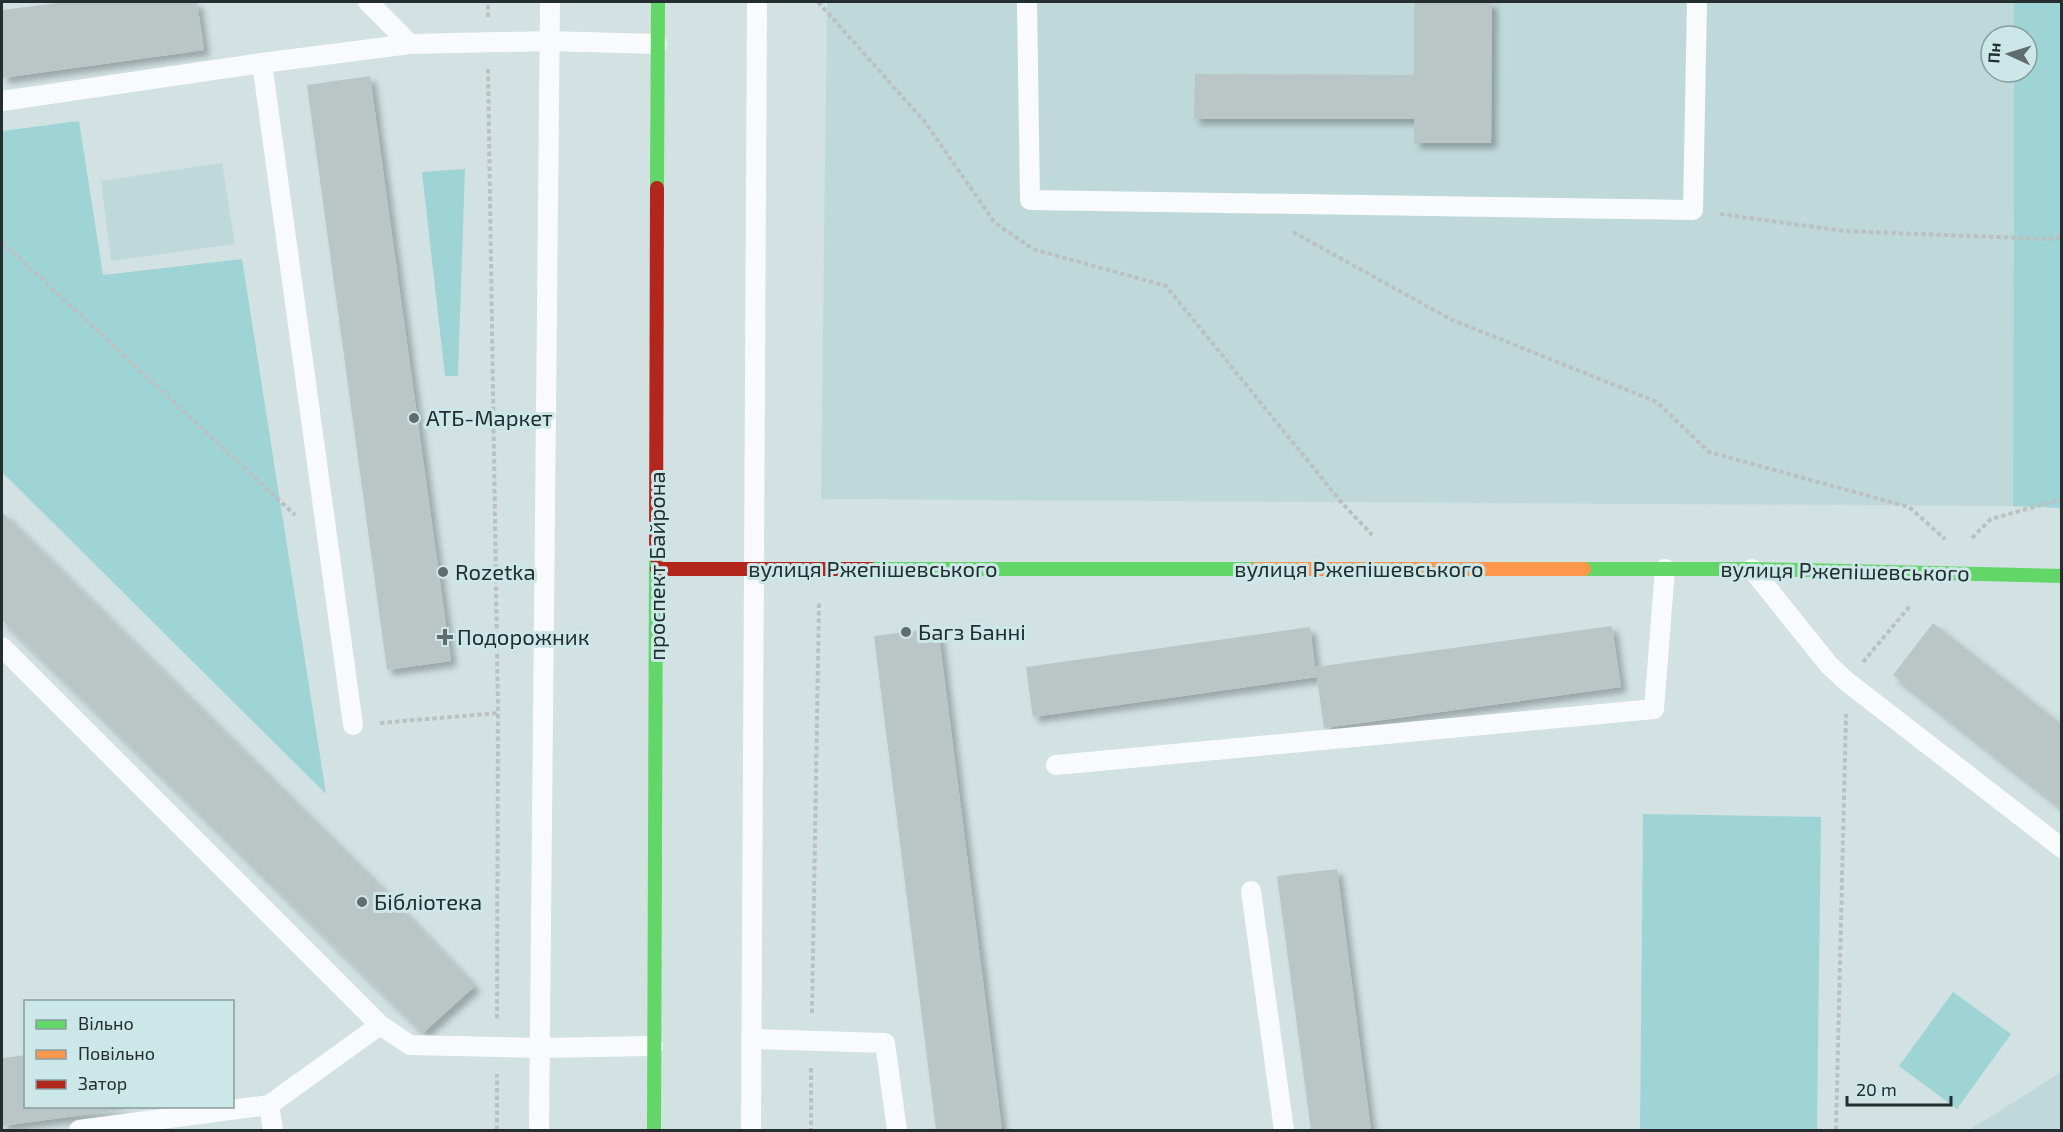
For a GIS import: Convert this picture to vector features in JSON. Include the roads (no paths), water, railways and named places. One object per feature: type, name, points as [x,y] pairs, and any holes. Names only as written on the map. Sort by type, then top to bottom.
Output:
[{"type":"street","name":"проспект Байрона","points":[[654,1131],[658,2]]},
{"type":"street","name":"вулиця Ржепішевського","points":[[657,569],[1752,569],[2061,576]]},
{"type":"lane","points":[[368,2],[410,44]]},
{"type":"lane","points":[[539,1131],[550,2]]},
{"type":"lane","points":[[751,1131],[757,2]]},
{"type":"lane","points":[[1027,2],[1030,200],[1693,210],[1697,2]]},
{"type":"lane","points":[[2,101],[410,44],[549,41],[657,44]]},
{"type":"lane","points":[[262,63],[353,725]]},
{"type":"lane","points":[[1056,765],[1654,709],[1665,569]]},
{"type":"lane","points":[[1752,569],[1829,665],[1846,681],[2061,848]]},
{"type":"lane","points":[[2,647],[380,1025],[410,1045],[539,1048],[653,1046]]},
{"type":"lane","points":[[1251,891],[1284,1131]]},
{"type":"lane","points":[[79,1131],[269,1105],[380,1025]]},
{"type":"lane","points":[[751,1039],[885,1043],[897,1131]]},
{"type":"lane","points":[[269,1105],[273,1131]]},
{"type":"place","name":"АТБ-Маркет","points":[[414,418]]},
{"type":"place","name":"Rozetka","points":[[443,572]]},
{"type":"place","name":"Багз Банні","points":[[906,632]]},
{"type":"place","name":"Подорожник","points":[[445,637]]},
{"type":"place","name":"Бібліотека","points":[[362,902]]}]
